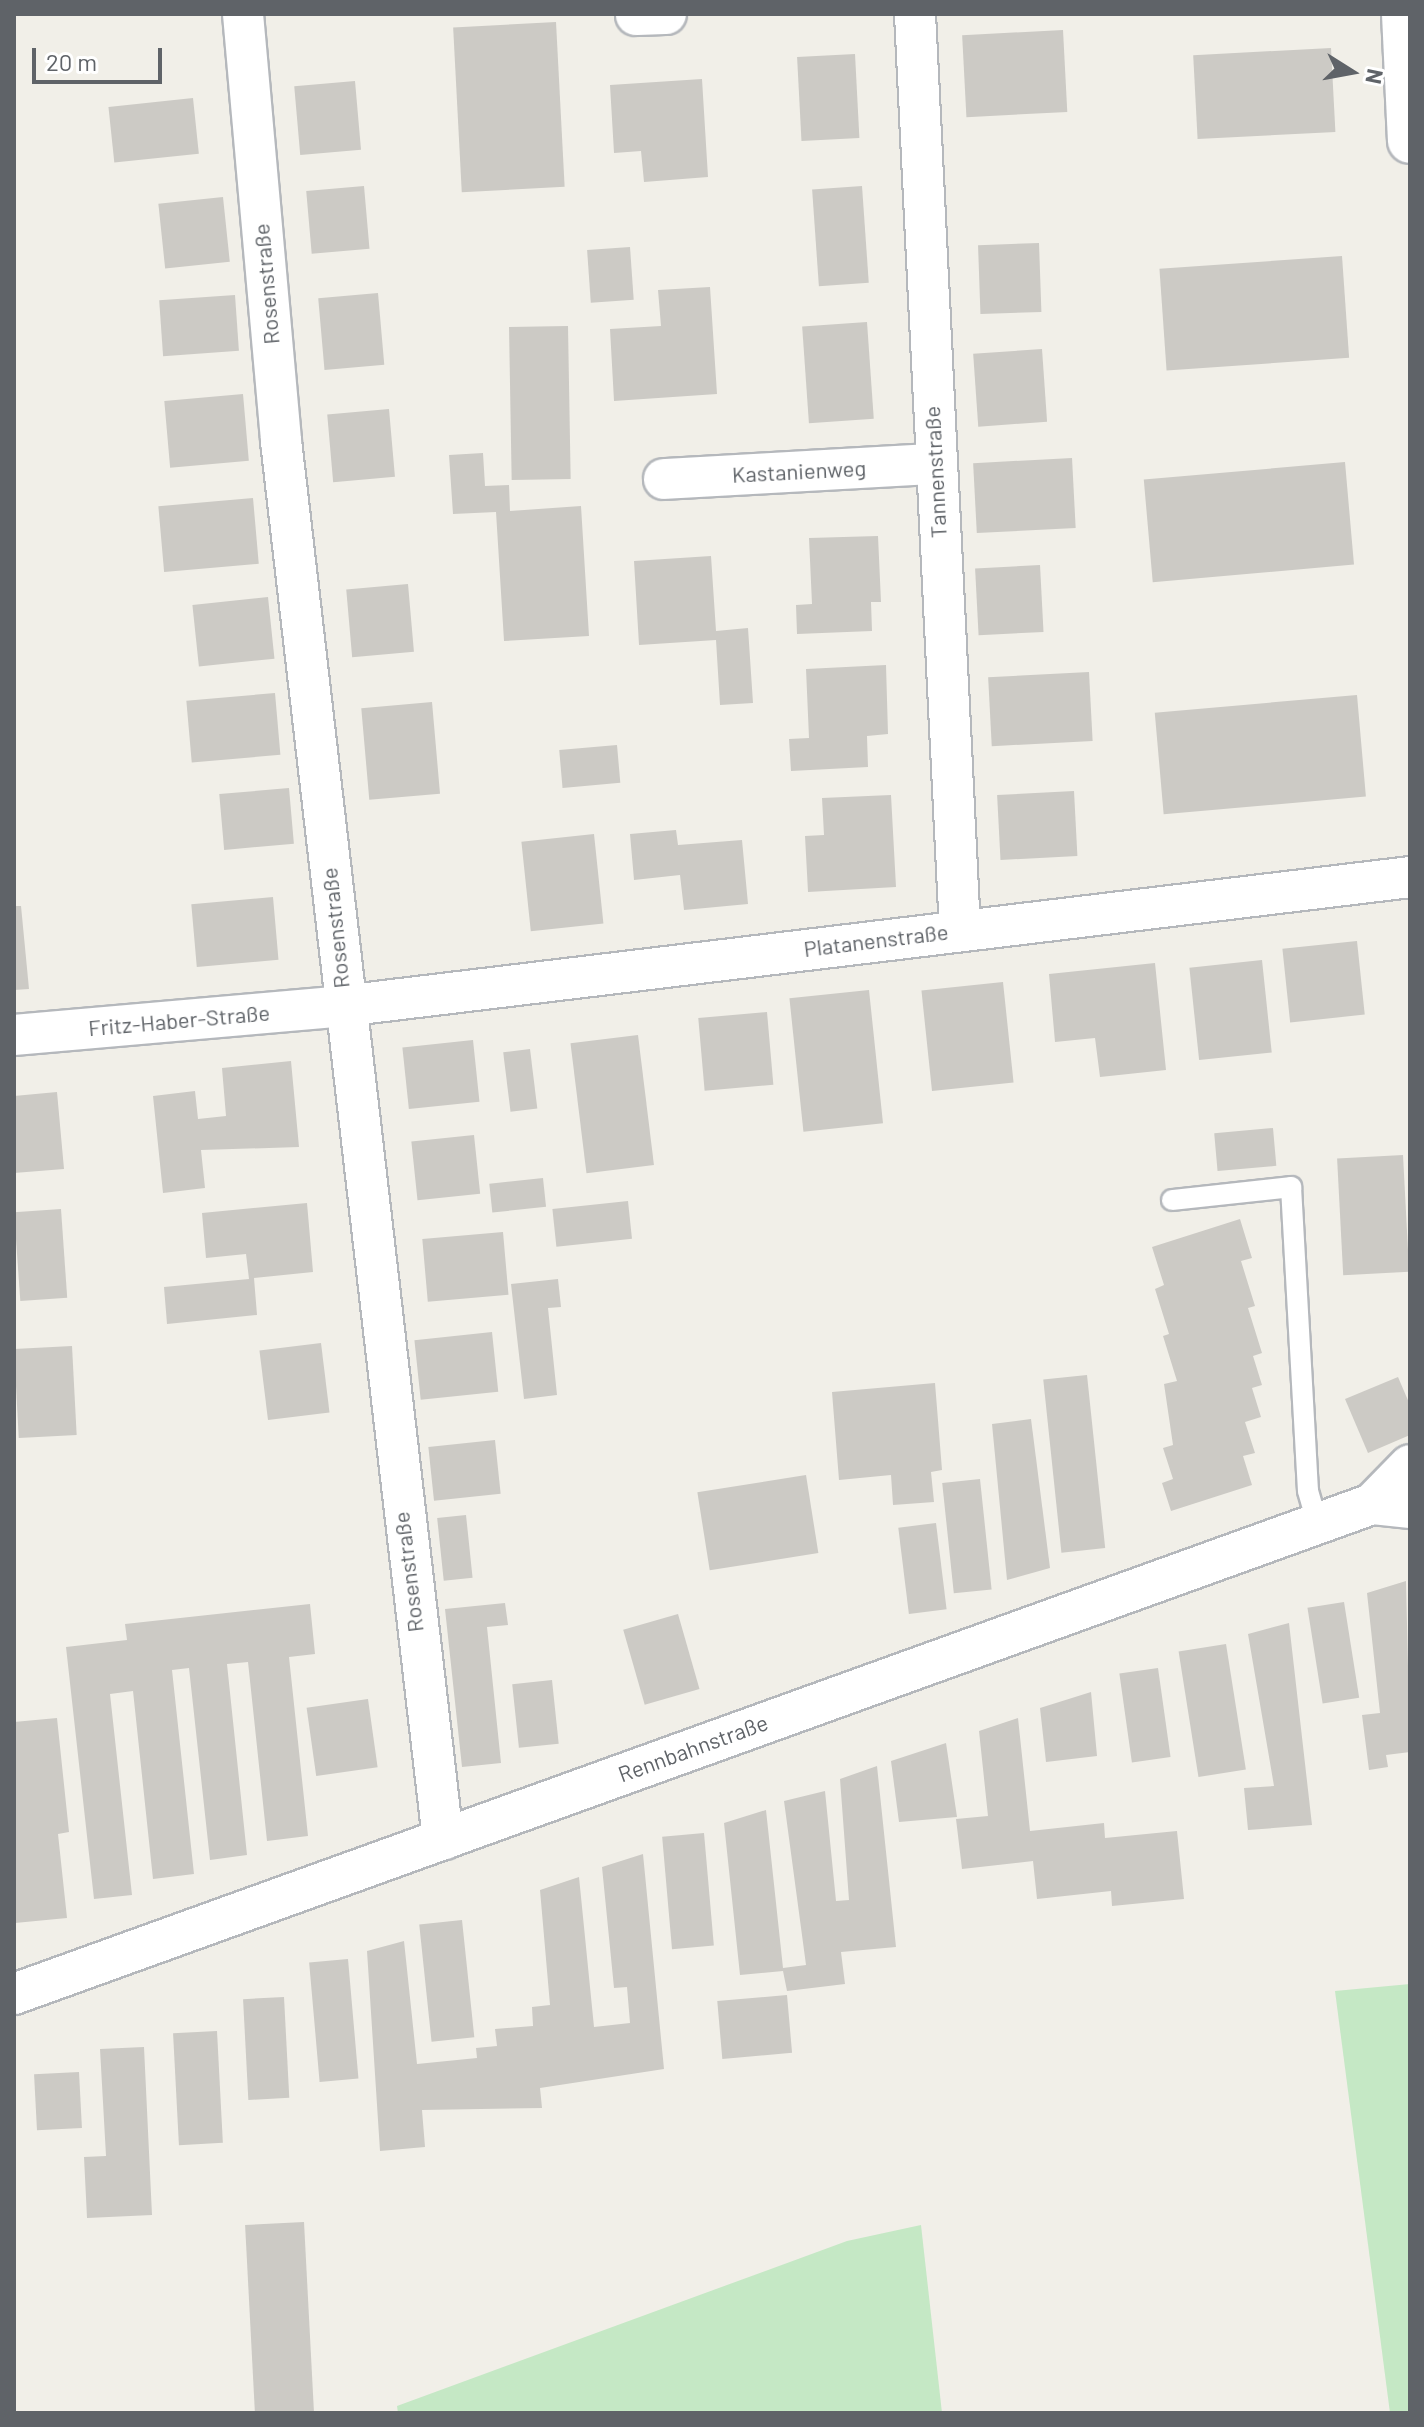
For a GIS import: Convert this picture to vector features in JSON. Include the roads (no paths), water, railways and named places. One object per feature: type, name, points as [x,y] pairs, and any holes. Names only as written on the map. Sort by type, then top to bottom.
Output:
[{"type":"main road","points":[[1404,14],[1410,141]]},
{"type":"street","name":"Rosenstraße","points":[[243,14],[343,1006],[443,1840]]},
{"type":"street","name":"Tannenstraße","points":[[915,14],[934,464],[960,930]]},
{"type":"street","name":"Kastanienweg","points":[[664,479],[934,464]]},
{"type":"street","name":"Platanenstraße","points":[[343,1006],[1410,877]]},
{"type":"street","name":"Fritz-Haber-Straße","points":[[14,1035],[343,1006]]},
{"type":"street","name":"Rennbahnstraße","points":[[14,1994],[1318,1527],[1391,1506],[1410,1465]]},
{"type":"lane","points":[[1172,1200],[1291,1187],[1308,1491],[1318,1527]]}]
